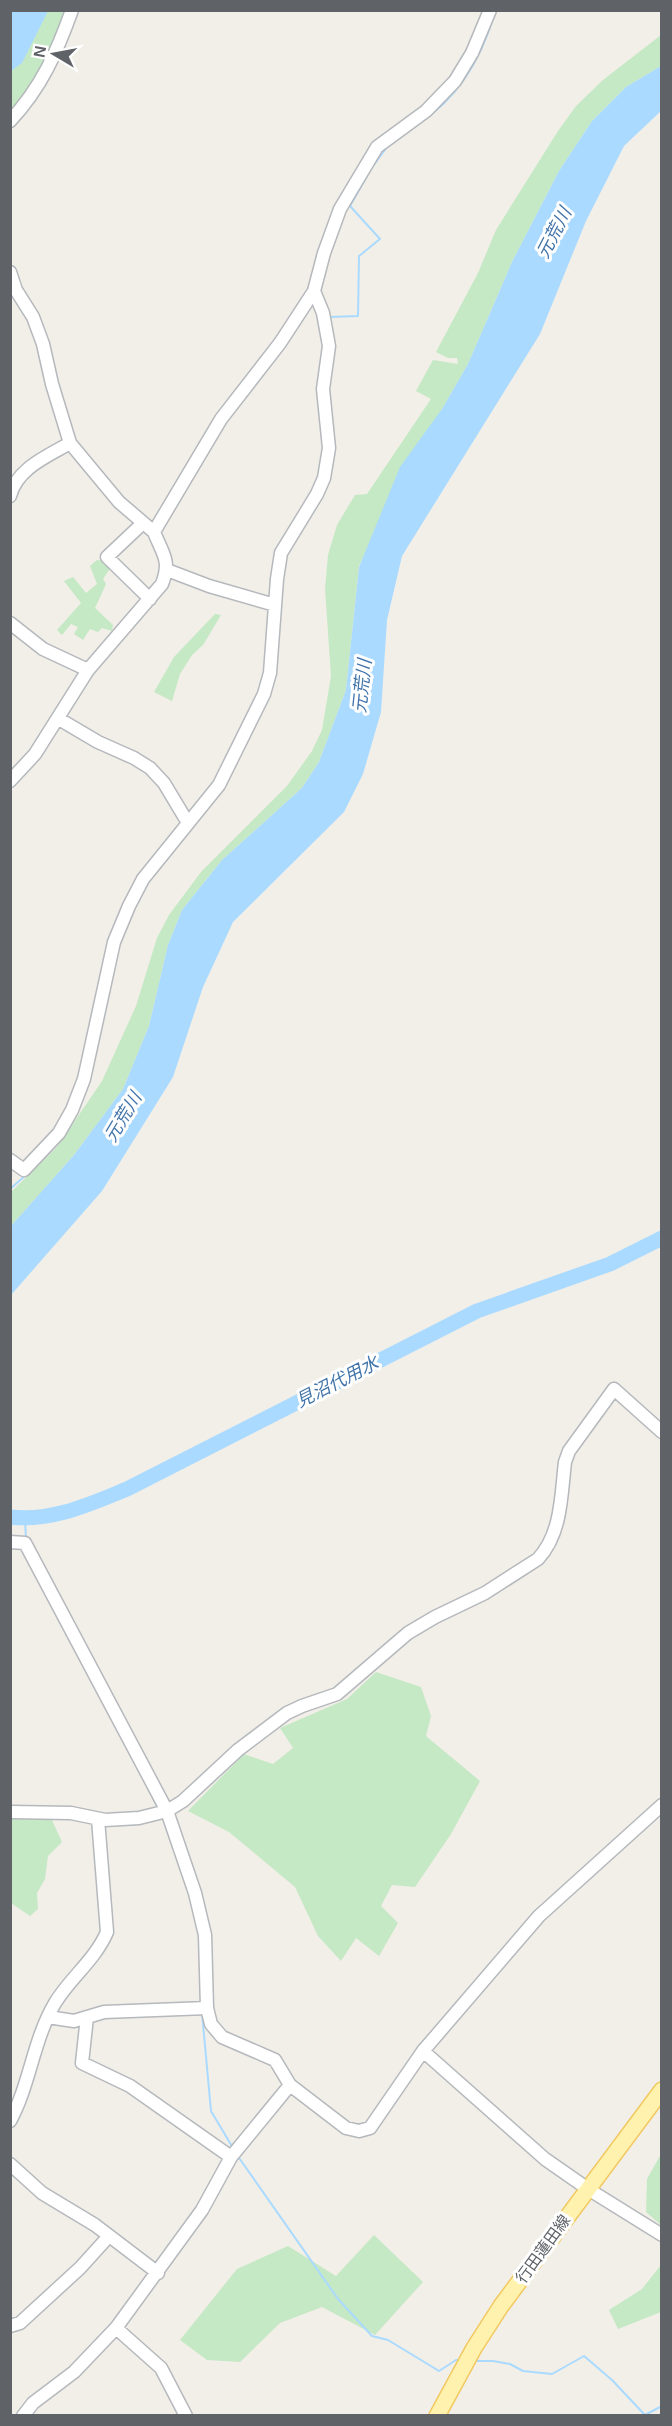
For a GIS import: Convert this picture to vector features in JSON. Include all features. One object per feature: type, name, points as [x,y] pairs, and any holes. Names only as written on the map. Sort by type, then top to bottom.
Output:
[{"type":"main road","name":"行田蓮田線","points":[[437,2415],[474,2348],[501,2306],[662,2090]]},
{"type":"street","points":[[10,121],[39,86],[55,55],[72,10]]},
{"type":"street","points":[[154,532],[220,419],[280,343],[314,291],[324,253],[340,209],[367,162],[377,147],[426,111],[455,81],[472,53],[490,10]]},
{"type":"street","points":[[10,273],[16,290],[33,317],[43,344],[52,384],[70,443],[119,502],[154,532],[167,559],[168,570],[162,584],[88,670],[35,754],[10,781]]},
{"type":"street","points":[[10,1160],[24,1170],[51,1142],[72,1110],[84,1078],[114,942],[143,879],[219,785],[264,694],[270,673],[281,552],[317,495],[324,478],[328,448],[323,389],[329,346],[323,312],[314,291]]},
{"type":"street","points":[[10,496],[19,477],[28,468],[70,443]]},
{"type":"street","points":[[143,523],[107,557],[150,599]]},
{"type":"street","points":[[168,570],[209,586],[275,605]]},
{"type":"street","points":[[10,623],[42,649],[88,670]]},
{"type":"street","points":[[59,719],[150,768],[164,783],[188,822]]},
{"type":"street","points":[[10,1812],[71,1813],[98,1819],[140,1818],[167,1811],[183,1801],[238,1750],[287,1713],[337,1694],[408,1633],[485,1593],[538,1559],[546,1551],[554,1534],[565,1462],[569,1451],[615,1389],[662,1432]]},
{"type":"street","points":[[10,1542],[25,1544],[167,1811],[195,1893],[205,1935],[207,2008],[211,2024],[222,2037],[270,2056],[279,2064],[290,2085],[346,2128],[359,2131],[370,2128],[423,2051],[539,1916],[662,1805]]},
{"type":"street","points":[[10,2121],[48,2017],[56,2002],[100,1949],[107,1932],[98,1819]]},
{"type":"street","points":[[48,2017],[74,2021],[104,2012],[207,2008]]},
{"type":"street","points":[[87,2017],[82,2063],[130,2086],[231,2157]]},
{"type":"street","points":[[423,2051],[545,2158],[588,2189],[662,2235]]},
{"type":"street","points":[[23,2415],[33,2403],[74,2372],[116,2328],[202,2210],[231,2157],[290,2085]]},
{"type":"street","points":[[10,2164],[42,2193],[109,2236],[158,2273]]},
{"type":"street","points":[[10,2326],[20,2323],[80,2268],[109,2236]]},
{"type":"street","points":[[116,2328],[161,2368],[186,2415]]},
{"type":"green space","points":[[11,11],[67,11],[34,85],[11,114]]},
{"type":"green space","points":[[661,35],[661,66],[626,87],[592,121],[559,171],[512,262],[468,364],[359,566],[346,690],[319,762],[302,788],[222,860],[182,910],[168,945],[149,1026],[123,1089],[74,1155],[11,1226],[11,1192],[57,1147],[102,1081],[136,1006],[157,938],[169,915],[201,872],[287,786],[312,751],[322,730],[331,676],[325,589],[328,555],[337,525],[355,495],[367,494],[431,399],[416,391],[433,360],[458,364],[457,358],[448,358],[436,352],[478,273],[496,230],[576,106],[603,80]]},
{"type":"green space","points":[[97,560],[104,561],[111,567],[103,579],[106,584],[95,608],[113,625],[112,631],[102,628],[98,632],[90,629],[83,640],[74,634],[78,627],[71,624],[62,635],[57,630],[81,603],[64,581],[73,577],[86,593],[97,584],[90,566]]},
{"type":"green space","points":[[215,614],[221,615],[203,645],[192,655],[180,674],[172,701],[154,692],[174,657]]},
{"type":"green space","points":[[376,1672],[421,1687],[431,1716],[426,1736],[480,1781],[451,1834],[415,1887],[392,1885],[381,1906],[398,1923],[379,1956],[356,1938],[341,1961],[318,1936],[295,1887],[229,1832],[188,1811],[244,1754],[273,1764],[293,1748],[280,1728],[347,1699]]},
{"type":"green space","points":[[10,1815],[51,1818],[62,1842],[48,1856],[45,1879],[37,1893],[38,1909],[30,1916],[11,1903]]},
{"type":"green space","points":[[661,2154],[661,2225],[646,2212],[647,2179]]},
{"type":"green space","points":[[374,2235],[423,2282],[375,2335],[322,2307],[280,2323],[240,2362],[207,2360],[180,2340],[237,2269],[288,2246],[336,2276]]},
{"type":"green space","points":[[661,2265],[661,2312],[618,2329],[609,2310],[642,2289]]},
{"type":"water","points":[[11,10],[48,11],[22,63],[11,71]]},
{"type":"water","name":"元荒川","points":[[661,66],[661,111],[624,146],[586,221],[540,334],[402,556],[387,620],[381,712],[363,774],[344,812],[233,922],[203,987],[173,1077],[102,1191],[11,1295],[11,1226],[74,1155],[123,1089],[149,1026],[168,945],[182,910],[222,860],[302,788],[319,762],[346,690],[359,567],[400,467],[442,409],[468,364],[512,262],[559,171],[592,121],[626,87]]},
{"type":"waterway","points":[[418,124],[444,103],[466,77],[482,47],[494,15]]},
{"type":"waterway","points":[[373,166],[387,147]]},
{"type":"waterway","points":[[330,321],[330,317],[358,316],[359,256],[380,239],[350,206],[367,176]]},
{"type":"waterway","points":[[10,1189],[26,1175]]},
{"type":"waterway","name":"見沼代用水","points":[[10,1517],[41,1517],[70,1511],[127,1489],[477,1311],[610,1264],[662,1238]]},
{"type":"waterway","name":"見沼代用水","points":[[10,1517],[41,1517],[70,1511],[127,1489],[477,1311]]},
{"type":"waterway","points":[[25,1519],[26,1538]]},
{"type":"waterway","points":[[148,1788],[159,1810]]},
{"type":"waterway","points":[[202,2013],[211,2111],[233,2148]]},
{"type":"waterway","points":[[237,2155],[338,2299],[372,2336],[388,2340],[439,2371],[456,2360],[461,2360]]},
{"type":"waterway","points":[[473,2361],[493,2361],[510,2364],[523,2371],[552,2374],[584,2356],[612,2380],[644,2414]]},
{"type":"waterway","points":[[643,2416],[662,2406]]}]
